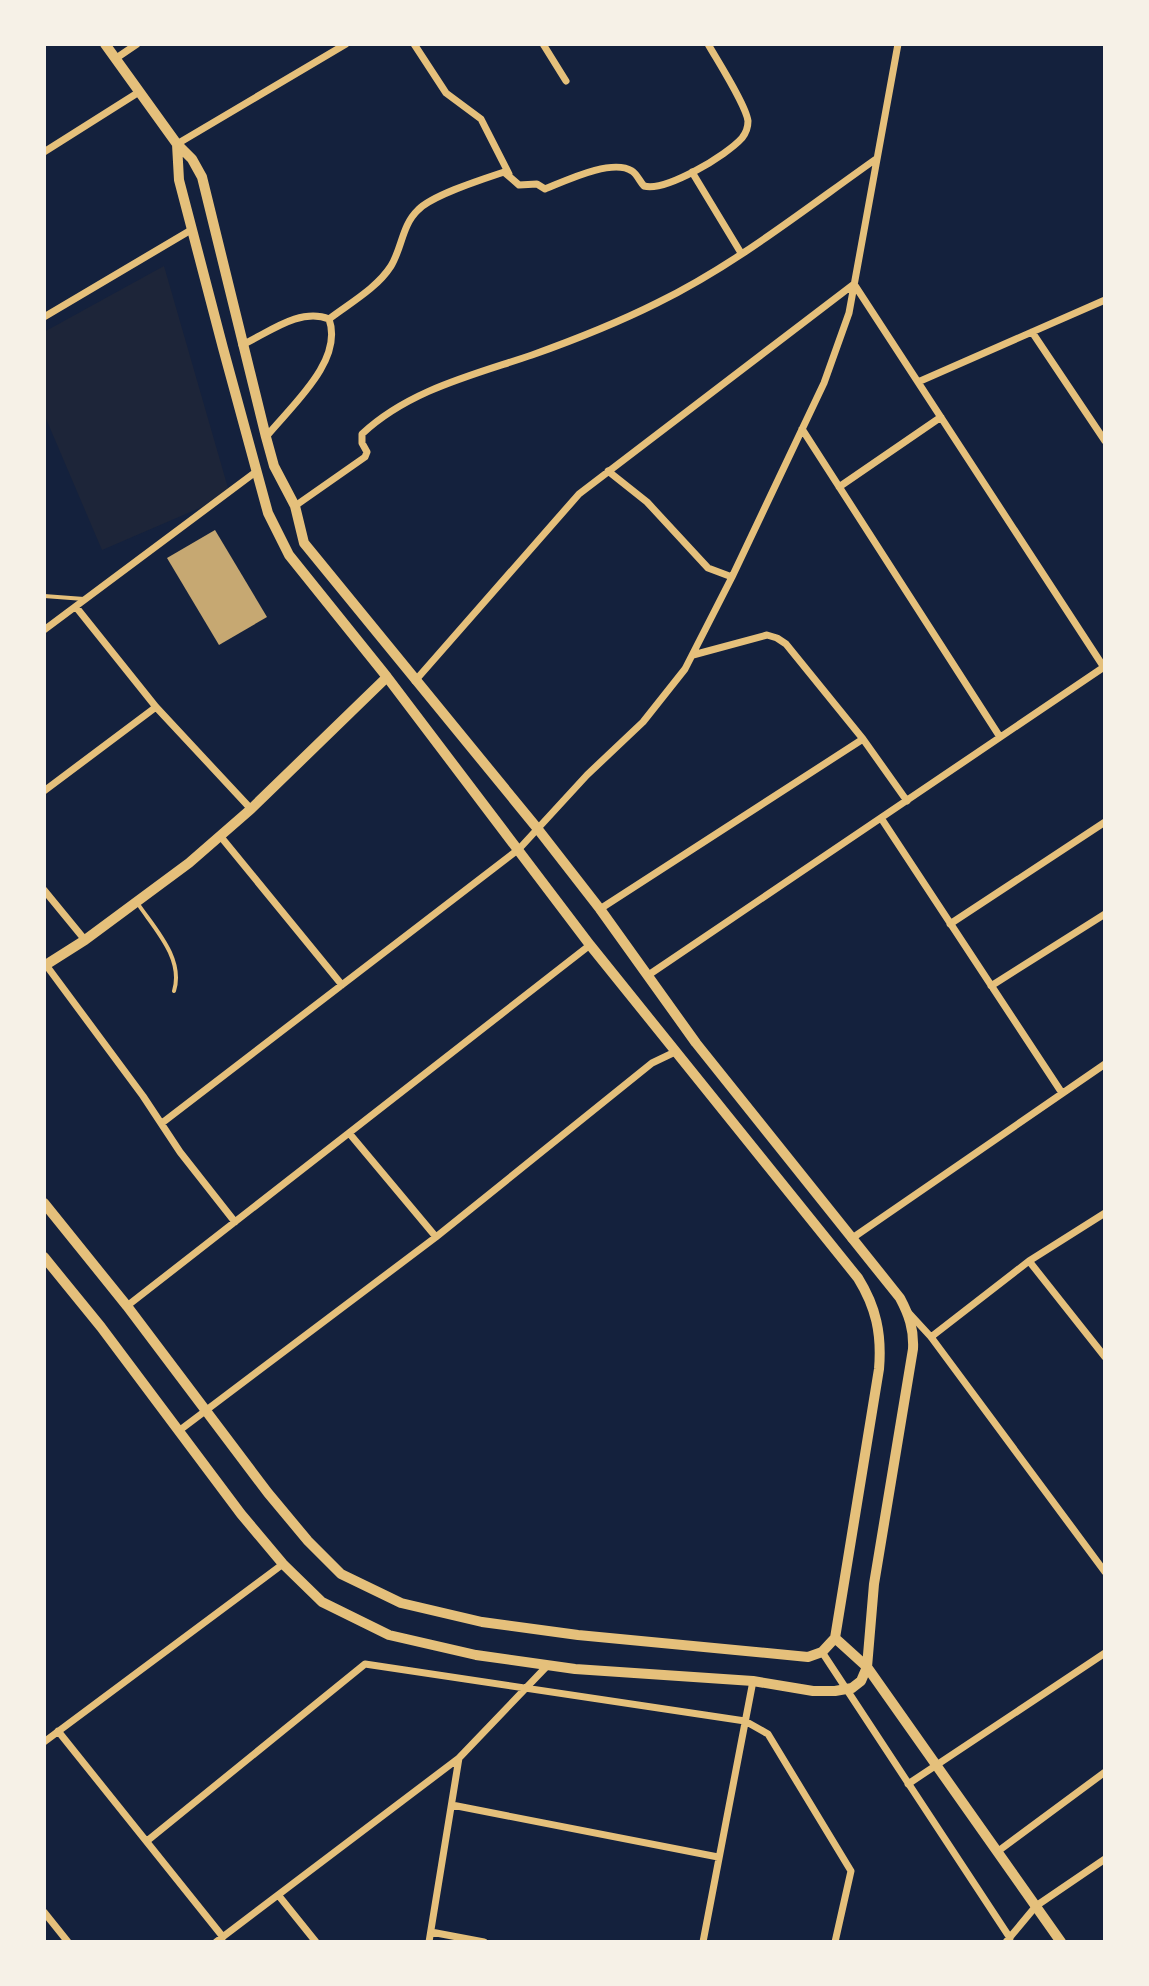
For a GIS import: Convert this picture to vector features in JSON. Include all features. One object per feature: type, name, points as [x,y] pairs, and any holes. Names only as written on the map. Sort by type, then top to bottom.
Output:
[{"type":"main road","points":[[44,1257],[180,1430],[241,1514],[283,1564],[322,1602],[389,1635],[476,1655],[548,1665],[753,1681],[813,1691],[846,1690],[861,1681],[867,1667],[874,1584],[913,1349],[908,1312],[696,1043],[600,909],[537,828],[304,543],[295,506],[274,466],[202,177],[192,159],[177,144],[105,44]]},
{"type":"main road","points":[[44,1203],[127,1306],[268,1493],[308,1541],[341,1574],[401,1603],[482,1622],[578,1635],[808,1657],[822,1652],[835,1638],[879,1369],[881,1350],[875,1312],[858,1278],[590,945],[387,677],[289,555],[268,513],[191,230],[179,180],[177,144]]},
{"type":"main road","points":[[45,966],[168,880],[221,837],[387,677]]},
{"type":"main road","points":[[835,1638],[867,1667],[1061,1942]]},
{"type":"street","points":[[115,59],[137,44]]},
{"type":"street","points":[[177,144],[346,44]]},
{"type":"street","points":[[414,44],[441,88],[479,115],[509,174],[519,185],[537,184],[545,189],[596,169],[631,170],[644,186],[654,187],[692,172],[737,142],[747,128],[747,116],[708,44]]},
{"type":"street","points":[[543,44],[566,81]]},
{"type":"street","points":[[162,1123],[519,849],[643,722],[685,669],[824,383],[844,327],[898,44]]},
{"type":"street","points":[[44,152],[139,92]]},
{"type":"street","points":[[295,506],[365,457],[367,452],[362,434],[417,397],[457,379],[538,353],[627,317],[686,288],[877,158]]},
{"type":"street","points":[[692,172],[741,253]]},
{"type":"street","points":[[329,319],[384,275],[396,258],[409,222],[424,204],[501,173],[509,174]]},
{"type":"street","points":[[44,317],[191,230]]},
{"type":"street","points":[[647,976],[1104,668],[854,284]]},
{"type":"street","points":[[415,681],[579,494],[854,284]]},
{"type":"street","points":[[918,382],[1105,300]]},
{"type":"street","points":[[242,345],[300,317],[316,315],[329,319]]},
{"type":"street","points":[[266,437],[327,360],[333,341],[329,319]]},
{"type":"street","points":[[1032,332],[1105,441]]},
{"type":"street","points":[[839,487],[941,417]]},
{"type":"street","points":[[802,429],[1000,737]]},
{"type":"street","points":[[44,630],[258,471]]},
{"type":"street","points":[[608,471],[647,502],[708,568],[732,577]]},
{"type":"street","points":[[76,607],[156,707],[251,809]]},
{"type":"street","points":[[693,655],[767,635],[786,644],[863,739],[907,801]]},
{"type":"street","points":[[44,791],[156,707]]},
{"type":"street","points":[[600,909],[863,739]]},
{"type":"street","points":[[881,818],[1062,1093]]},
{"type":"street","points":[[950,924],[1105,822]]},
{"type":"street","points":[[221,837],[342,985]]},
{"type":"street","points":[[44,890],[85,940]]},
{"type":"street","points":[[991,986],[1105,914]]},
{"type":"street","points":[[127,1306],[590,945]]},
{"type":"street","points":[[45,966],[162,1123],[180,1152],[235,1222]]},
{"type":"street","points":[[180,1430],[436,1237],[652,1063],[675,1052]]},
{"type":"street","points":[[851,1239],[1105,1064]]},
{"type":"street","points":[[349,1133],[436,1237]]},
{"type":"street","points":[[931,1337],[1029,1261],[1105,1213]]},
{"type":"street","points":[[1029,1261],[1105,1357]]},
{"type":"street","points":[[908,1312],[931,1337],[1105,1572]]},
{"type":"street","points":[[44,1742],[283,1564]]},
{"type":"street","points":[[822,1652],[1008,1940],[1036,1906],[1105,1859]]},
{"type":"street","points":[[908,1784],[1105,1653]]},
{"type":"street","points":[[147,1841],[365,1664],[529,1687],[745,1721],[768,1734],[851,1871],[835,1942]]},
{"type":"street","points":[[58,1731],[147,1841],[219,1939],[459,1758],[548,1665]]},
{"type":"street","points":[[703,1942],[753,1681]]},
{"type":"street","points":[[429,1942],[459,1758]]},
{"type":"street","points":[[997,1852],[1105,1772]]},
{"type":"street","points":[[452,1805],[718,1857]]},
{"type":"street","points":[[279,1896],[316,1942]]},
{"type":"street","points":[[46,1917],[68,1942]]},
{"type":"street","points":[[431,1932],[484,1942]]},
{"type":"lane","points":[[44,596],[87,599]]},
{"type":"lane","points":[[137,902],[172,955],[178,979],[174,991]]},
{"type":"shaded area","points":[[164,266],[230,495],[102,550],[44,414],[44,332]]},
{"type":"building","points":[[215,530],[267,617],[219,645],[167,558]]}]
